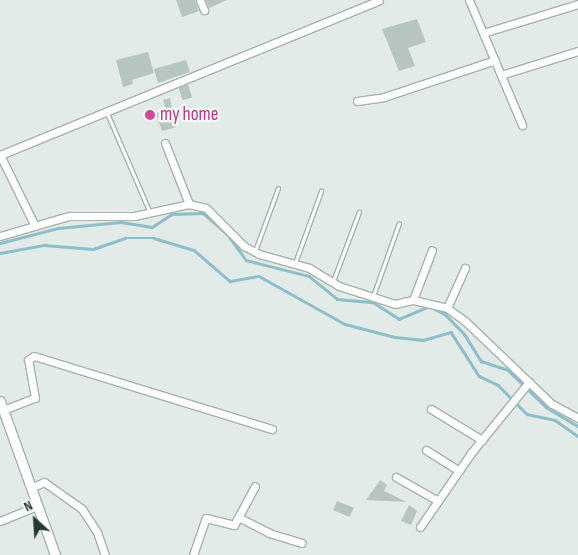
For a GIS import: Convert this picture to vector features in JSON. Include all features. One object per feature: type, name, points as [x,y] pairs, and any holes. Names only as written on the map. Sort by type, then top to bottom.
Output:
[{"type":"street","points":[[200,0],[204,10]]},
{"type":"street","points":[[35,226],[0,155],[107,113],[379,0]]},
{"type":"street","points":[[469,0],[522,126]]},
{"type":"street","points":[[483,33],[578,4]]},
{"type":"street","points":[[501,75],[578,51]]},
{"type":"street","points":[[357,101],[384,97],[495,60]]},
{"type":"street","points":[[165,143],[189,204]]},
{"type":"street","points":[[0,236],[70,216],[150,214],[174,205],[189,204],[206,208],[244,246],[254,252],[295,264],[332,282],[395,304],[413,300],[447,308],[465,321],[552,404],[578,418]]},
{"type":"street","points":[[413,300],[432,250]]},
{"type":"street","points":[[447,308],[465,268]]},
{"type":"street","points":[[3,410],[35,398],[28,360],[34,356],[272,429]]},
{"type":"street","points":[[420,527],[482,440],[510,403],[529,382]]},
{"type":"street","points":[[0,401],[55,555]]},
{"type":"street","points":[[430,410],[482,440]]},
{"type":"street","points":[[426,450],[459,471]]},
{"type":"street","points":[[396,477],[438,501]]},
{"type":"street","points":[[31,488],[44,482],[56,488],[82,509],[97,532],[105,555]]},
{"type":"street","points":[[193,555],[206,518],[233,526],[240,518],[255,486]]},
{"type":"street","points":[[0,521],[37,506]]},
{"type":"street","points":[[240,518],[269,533],[302,543]]},
{"type":"lane","points":[[107,113],[150,214]]},
{"type":"lane","points":[[254,252],[278,188]]},
{"type":"lane","points":[[295,264],[321,191]]},
{"type":"lane","points":[[332,282],[359,212]]},
{"type":"lane","points":[[373,297],[399,224]]},
{"type":"building","points":[[176,0],[195,0],[199,11],[182,17]]},
{"type":"building","points":[[206,0],[227,0],[209,8]]},
{"type":"building","points":[[417,19],[426,42],[408,48],[415,66],[399,71],[382,29]]},
{"type":"building","points":[[148,52],[154,73],[132,80],[133,84],[123,87],[116,60]]},
{"type":"building","points":[[186,60],[190,72],[158,83],[154,69]]},
{"type":"building","points":[[188,84],[192,97],[183,100],[178,87]]},
{"type":"building","points":[[170,98],[176,127],[162,131],[156,113],[166,109],[163,100]]},
{"type":"building","points":[[380,480],[387,485],[384,491],[407,502],[366,500]]},
{"type":"building","points":[[337,501],[354,508],[350,517],[333,510]]},
{"type":"building","points":[[409,505],[417,511],[411,525],[401,521]]},
{"type":"waterway","points":[[0,243],[58,228],[121,222],[152,227],[172,214],[203,213],[228,235],[246,260],[309,276],[337,299],[373,302],[399,319],[429,306],[445,314],[465,335],[481,361],[508,370],[546,407],[578,426]]},
{"type":"waterway","points":[[0,253],[44,245],[93,249],[125,238],[154,238],[194,250],[230,281],[259,276],[345,324],[395,337],[423,340],[451,332],[479,376],[498,385],[527,414],[555,420],[578,436]]},
{"type":"place","name":"my home","points":[[150,115]]}]
